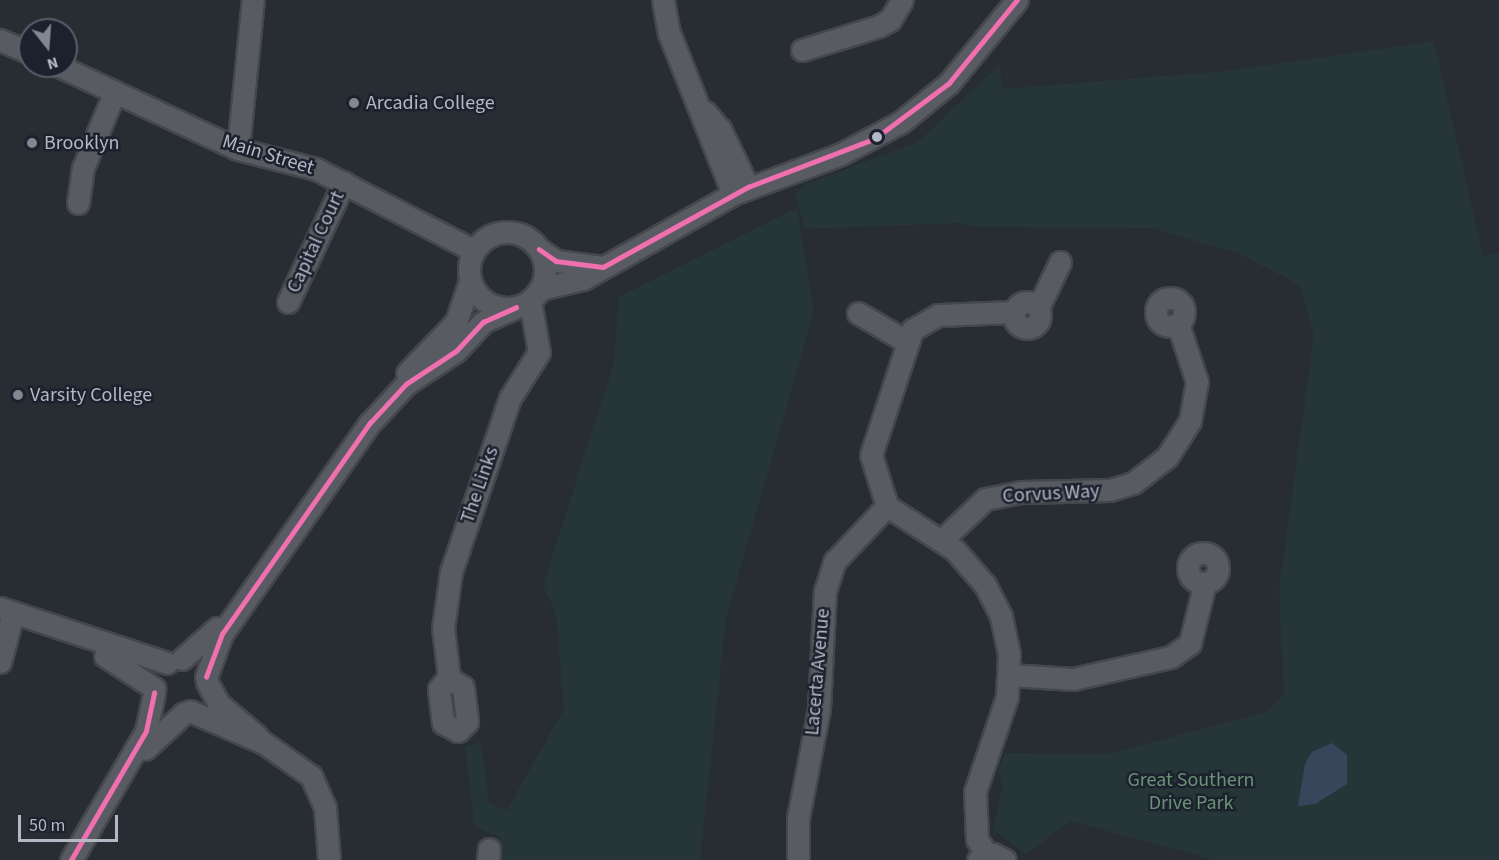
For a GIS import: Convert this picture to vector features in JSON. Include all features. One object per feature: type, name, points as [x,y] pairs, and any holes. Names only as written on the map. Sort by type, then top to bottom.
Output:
[{"type":"street","points":[[237,149],[253,0]]},
{"type":"street","points":[[663,0],[669,33],[701,107],[720,129],[741,191]]},
{"type":"street","points":[[802,50],[879,26],[890,20],[902,0]]},
{"type":"street","points":[[81,860],[147,745],[204,700],[206,679],[222,634],[370,423],[406,384],[456,351],[483,322],[528,299],[583,279],[741,191],[840,154],[901,122],[949,83],[1017,0]]},
{"type":"street","points":[[0,40],[18,48]]},
{"type":"street","name":"Main Street","points":[[78,76],[237,149],[344,182],[473,250]]},
{"type":"street","points":[[78,203],[83,168],[114,94]]},
{"type":"street","name":"Capital Court","points":[[288,302],[344,182]]},
{"type":"street","points":[[71,860],[146,731],[154,691],[174,661],[218,627],[369,412],[456,322],[470,281],[473,250],[493,234],[506,231],[530,239],[539,249],[556,261],[603,267]]},
{"type":"street","points":[[470,281],[493,306],[528,299],[545,269],[539,249]]},
{"type":"street","points":[[990,858],[977,839],[975,792],[1010,675],[994,602],[970,565],[942,540],[887,506],[872,455],[904,340],[928,318],[1013,312],[1017,324],[1029,329],[1039,321],[1038,308],[1060,262]]},
{"type":"street","name":"The Links","points":[[449,678],[443,628],[451,572],[510,398],[539,352],[528,299]]},
{"type":"street","points":[[858,313],[904,340]]},
{"type":"street","name":"Corvus Way","points":[[942,540],[985,499],[1021,492],[1110,490],[1133,483],[1167,457],[1190,421],[1197,382],[1178,324]]},
{"type":"street","name":"Lacerta Avenue","points":[[798,860],[798,818],[819,710],[825,591],[835,561],[887,506]]},
{"type":"street","points":[[1010,675],[1073,679],[1171,657],[1190,643],[1205,583]]},
{"type":"street","points":[[0,662],[7,610],[174,661],[196,664],[218,703],[264,743],[298,764],[320,790],[329,860]]},
{"type":"street","points":[[36,620],[126,666],[154,691],[169,710],[187,712],[264,743]]},
{"type":"green space","name":"Great Southern Drive Park","points":[[1434,41],[1483,256],[1499,253],[1499,860],[1214,860],[1070,821],[1026,854],[993,829],[1003,784],[998,771],[1005,753],[1107,754],[1266,712],[1284,694],[1279,590],[1314,335],[1300,285],[1237,253],[1152,228],[973,227],[960,223],[805,229],[795,195],[806,184],[918,142],[999,65],[1003,89],[1226,71]]},
{"type":"green space","points":[[797,208],[814,311],[726,618],[700,860],[496,860],[500,838],[474,825],[465,746],[481,742],[489,803],[507,810],[564,709],[556,614],[543,585],[614,363],[619,297]]},
{"type":"water","points":[[1332,743],[1347,755],[1347,784],[1315,804],[1298,806],[1305,764],[1312,752]]},
{"type":"transit line","points":[[539,249],[556,261],[603,267],[748,187],[874,139],[949,83],[1017,0]]},
{"type":"transit line","points":[[206,677],[222,634],[370,423],[406,384],[456,351],[483,322],[516,307]]},
{"type":"transit line","points":[[71,860],[146,731],[154,693]]},
{"type":"place","name":"Arcadia College","points":[[354,103]]},
{"type":"place","name":"Brooklyn","points":[[32,143]]},
{"type":"place","name":"Varsity College","points":[[18,395]]}]
